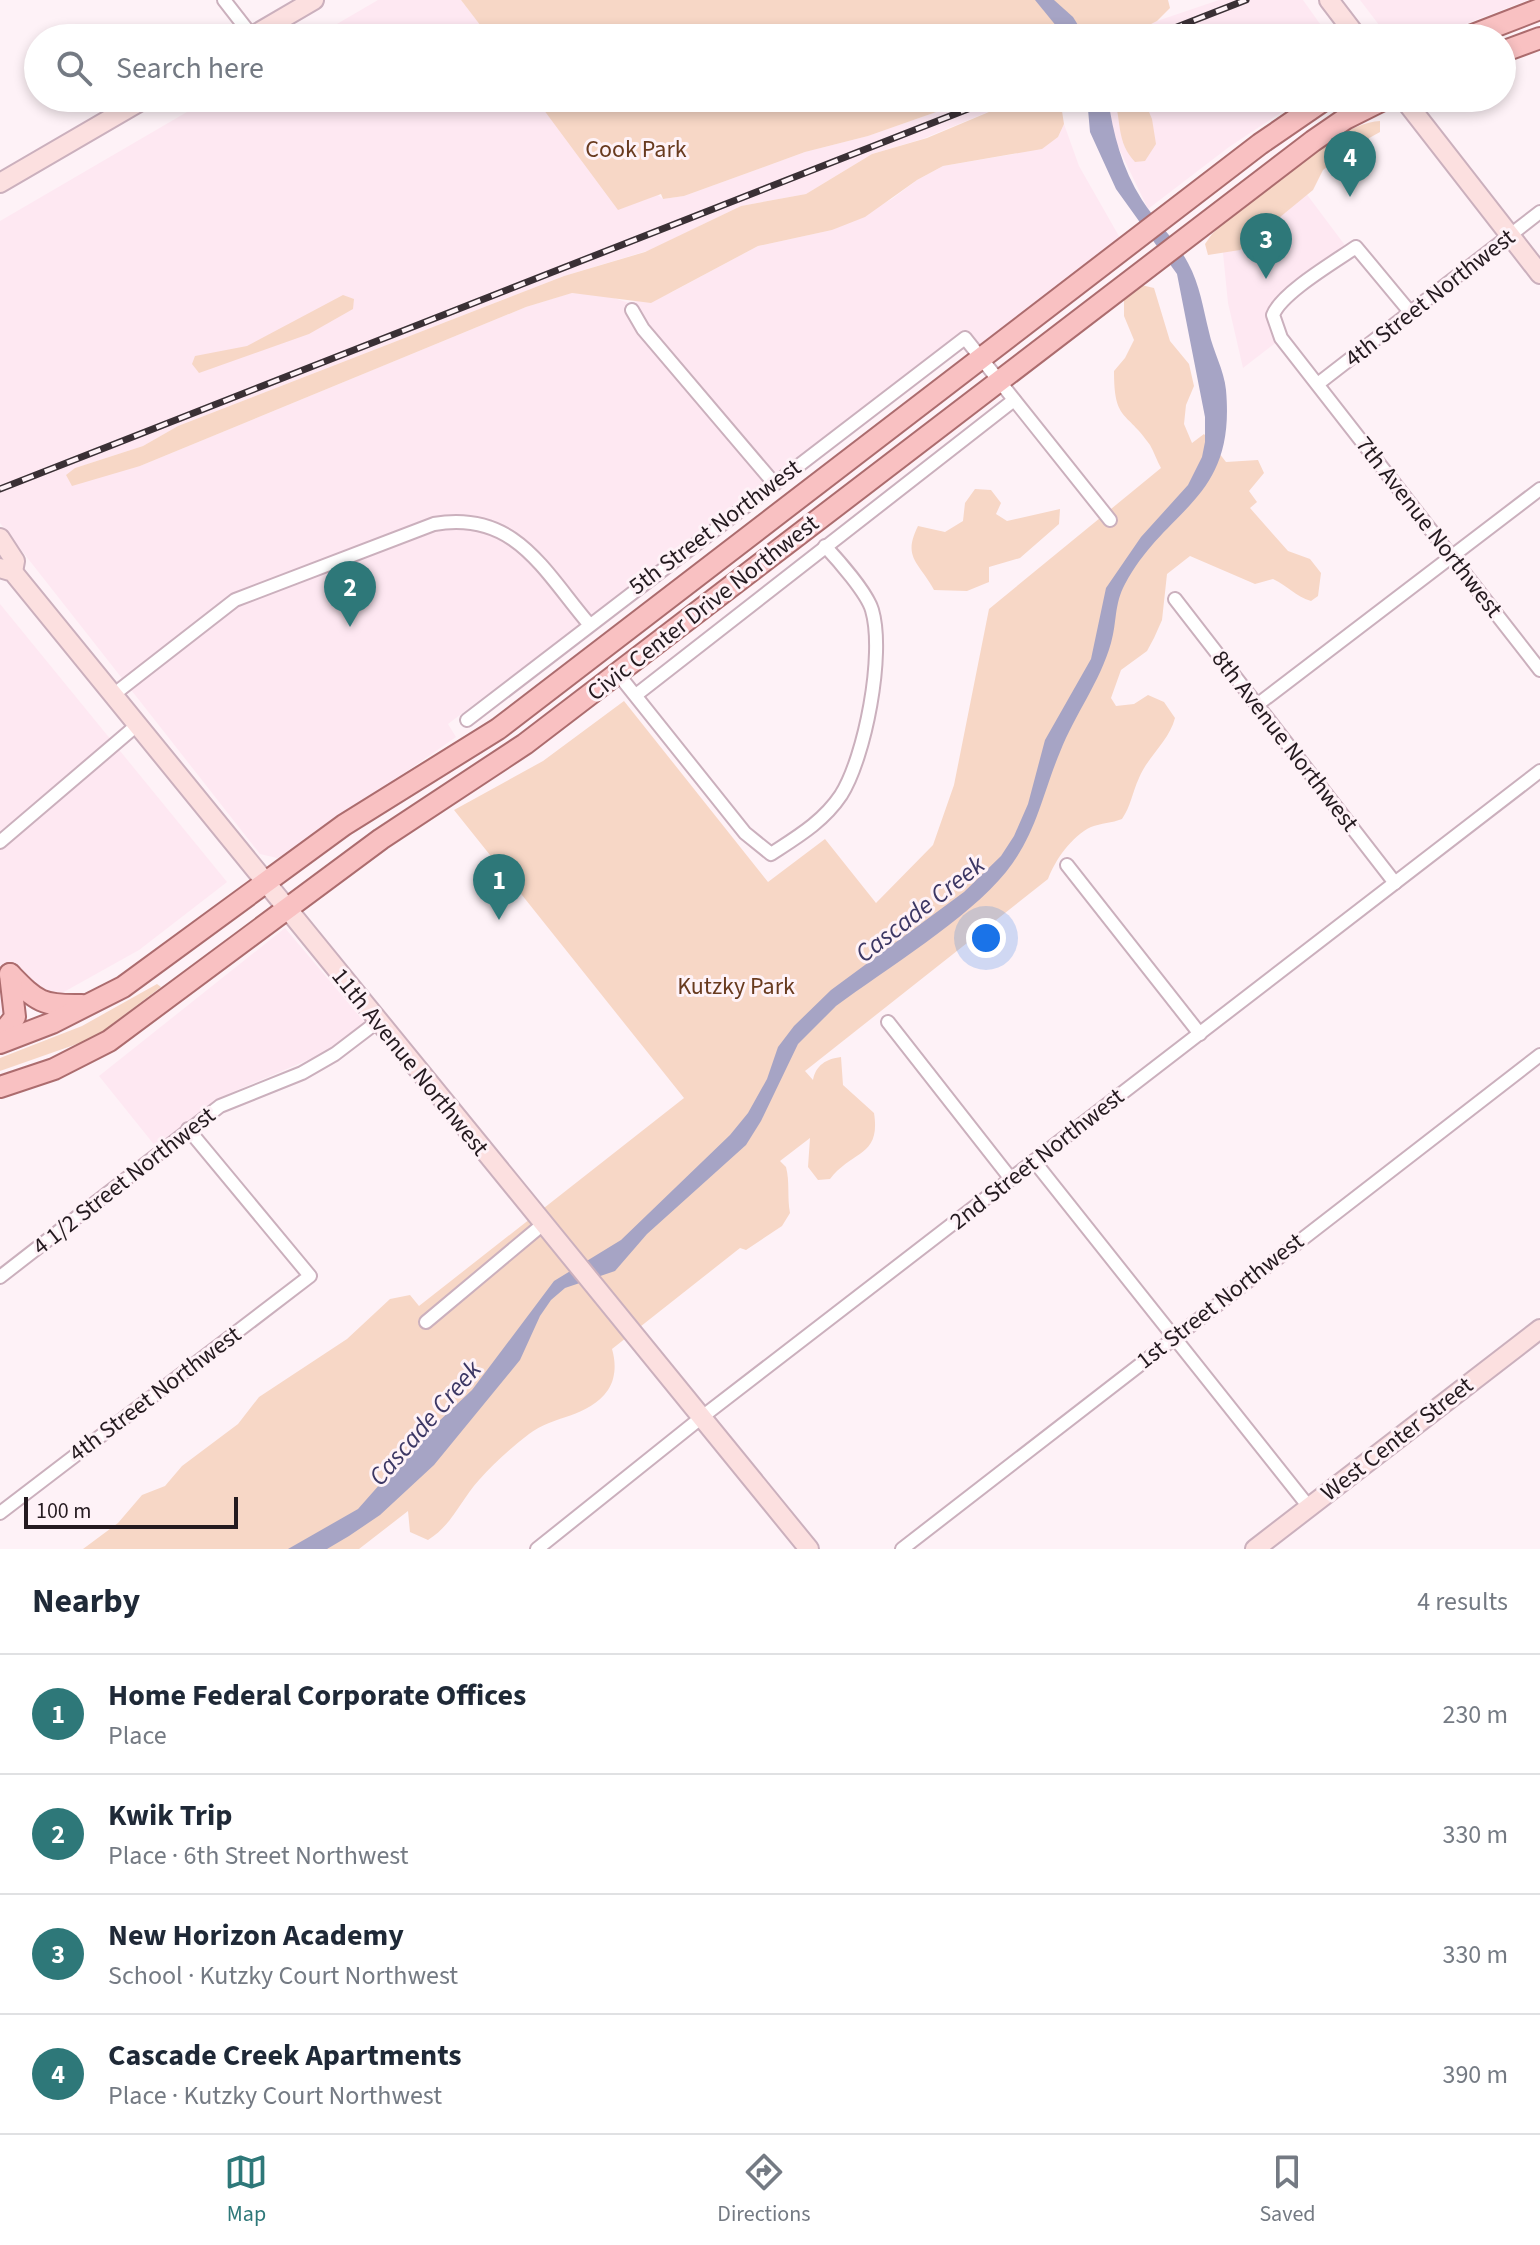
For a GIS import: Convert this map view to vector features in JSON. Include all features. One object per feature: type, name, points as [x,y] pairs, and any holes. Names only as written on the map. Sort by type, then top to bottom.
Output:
[{"type":"main road","points":[[273,24],[314,0]]},
{"type":"main road","points":[[1329,0],[1347,24]]},
{"type":"main road","points":[[1501,24],[1540,9]]},
{"type":"main road","points":[[1516,47],[1540,38]]},
{"type":"main road","points":[[0,183],[122,112]]},
{"type":"main road","name":"Civic Center Drive Northwest","points":[[0,1043],[90,1005],[123,987],[375,804],[530,706],[1117,253],[1308,112]]},
{"type":"main road","name":"Civic Center Drive Northwest","points":[[0,1087],[54,1069],[109,1041],[286,907],[525,744],[1203,224],[1333,127],[1361,112]]},
{"type":"main road","points":[[1414,112],[1540,274]]},
{"type":"main road","name":"11th Avenue Northwest","points":[[0,538],[15,561],[7,570],[113,695],[809,1549]]},
{"type":"main road","points":[[0,1036],[15,1017],[10,974],[35,1000],[51,1006],[90,1005]]},
{"type":"main road","name":"West Center Street","points":[[1255,1549],[1540,1329]]},
{"type":"street","points":[[224,0],[242,24]]},
{"type":"street","name":"4th Street Northwest","points":[[1319,383],[1540,212]]},
{"type":"street","name":"7th Avenue Northwest","points":[[1410,312],[1356,247],[1275,308],[1274,326],[1540,670]]},
{"type":"street","points":[[632,310],[643,329],[773,482]]},
{"type":"street","name":"5th Street Northwest","points":[[467,720],[773,482],[965,338],[981,358]]},
{"type":"street","points":[[981,358],[1110,520]]},
{"type":"street","points":[[636,695],[1014,400]]},
{"type":"street","points":[[1257,705],[1540,489]]},
{"type":"street","points":[[113,695],[235,600],[434,524],[451,521],[491,527],[522,545],[589,624]]},
{"type":"street","points":[[618,674],[745,833],[771,854],[816,825],[842,794],[859,749],[872,696],[875,644],[872,609],[825,546]]},
{"type":"street","name":"8th Avenue Northwest","points":[[1175,599],[1395,883]]},
{"type":"street","points":[[0,842],[137,725]]},
{"type":"street","name":"2nd Street Northwest","points":[[537,1549],[702,1417],[1540,771]]},
{"type":"street","points":[[1067,865],[1200,1034]]},
{"type":"street","name":"4 1/2 Street Northwest","points":[[0,1277],[220,1106],[302,1073],[335,1054],[377,1022]]},
{"type":"street","points":[[888,1022],[1011,1179]]},
{"type":"street","name":"1st Street Northwest","points":[[902,1549],[1173,1336],[1540,1055]]},
{"type":"street","name":"4th Street Northwest","points":[[0,1513],[310,1276],[188,1129]]},
{"type":"street","points":[[1034,1161],[1309,1507]]},
{"type":"street","points":[[426,1322],[542,1225]]},
{"type":"shaded area","points":[[378,0],[461,0],[479,24],[337,24]]},
{"type":"shaded area","points":[[1219,0],[1303,0],[1320,24],[1151,24]]},
{"type":"shaded area","points":[[1360,0],[1528,0],[1465,24],[1378,24]]},
{"type":"shaded area","points":[[187,112],[553,112],[663,199],[684,196],[805,152],[868,136],[936,112],[988,112],[922,139],[872,154],[806,194],[741,206],[650,250],[564,276],[178,426],[143,446],[75,468],[140,466],[526,307],[571,293],[608,296],[629,303],[672,292],[758,246],[832,230],[892,199],[943,166],[1014,154],[1058,137],[1064,124],[1079,166],[1120,238],[978,346],[967,332],[448,724],[456,737],[291,852],[277,858],[260,854],[0,523],[0,221]]},
{"type":"shaded area","points":[[1109,112],[1282,112],[1229,147],[1148,209],[1111,132]]},
{"type":"shaded area","points":[[1299,184],[1347,248],[1270,308],[1287,334],[1243,368],[1228,303],[1222,243]]},
{"type":"shaded area","points":[[0,604],[227,882],[139,950],[62,993],[0,1014]]},
{"type":"shaded area","points":[[285,928],[367,1025],[338,1047],[221,1097],[156,1147],[99,1076]]},
{"type":"green space","points":[[461,0],[1168,0],[1170,8],[1151,24],[479,24]]},
{"type":"green space","name":"Cook Park","points":[[545,112],[936,112],[868,136],[805,152],[684,196],[663,199],[661,194],[618,210]]},
{"type":"green space","points":[[989,112],[1062,112],[1064,124],[1058,137],[1042,149],[943,166],[917,180],[865,217],[832,230],[758,246],[651,303],[572,293],[526,307],[140,466],[72,486],[66,475],[75,468],[143,446],[178,426],[564,276],[645,252],[741,206],[806,194],[872,154],[927,138]]},
{"type":"green space","points":[[1117,112],[1149,112],[1156,144],[1145,161],[1135,162],[1120,132]]},
{"type":"green space","points":[[1380,121],[1380,132],[1346,151],[1323,170],[1313,190],[1240,250],[1208,255],[1205,244],[1212,234],[1292,166],[1340,135],[1361,125]]},
{"type":"green space","name":"Kutzky Park","points":[[1137,284],[1154,288],[1170,341],[1189,364],[1194,386],[1186,405],[1184,424],[1192,443],[1204,434],[1226,462],[1258,460],[1264,473],[1249,491],[1257,502],[1250,508],[1288,551],[1310,559],[1321,573],[1318,596],[1311,601],[1305,599],[1273,579],[1255,584],[1190,556],[1167,574],[1162,620],[1154,638],[1147,651],[1121,670],[1111,698],[1116,706],[1134,704],[1148,695],[1164,702],[1175,718],[1168,734],[1143,770],[1122,819],[1091,827],[1077,836],[1055,864],[1048,879],[805,1071],[813,1080],[822,1064],[841,1057],[843,1085],[874,1113],[875,1127],[869,1146],[830,1179],[818,1180],[808,1167],[810,1138],[780,1161],[786,1167],[790,1213],[782,1226],[746,1250],[740,1248],[612,1349],[614,1375],[611,1385],[600,1399],[581,1411],[539,1428],[516,1444],[472,1488],[450,1520],[428,1540],[410,1532],[408,1511],[359,1549],[83,1549],[118,1523],[142,1495],[165,1486],[182,1466],[238,1424],[259,1397],[347,1339],[390,1299],[410,1295],[419,1306],[684,1098],[454,810],[543,761],[624,701],[768,882],[825,839],[876,903],[933,845],[954,785],[989,609],[1161,468],[1150,445],[1123,414],[1116,399],[1114,371],[1134,340],[1124,316],[1124,294]]},
{"type":"green space","points":[[343,295],[354,299],[353,309],[309,334],[199,373],[192,364],[195,356],[247,346]]},
{"type":"green space","points":[[975,489],[991,490],[1001,503],[996,514],[1007,521],[1060,509],[1059,524],[1020,558],[989,567],[989,582],[967,591],[934,590],[914,560],[913,537],[918,526],[945,532],[963,521],[965,503]]},
{"type":"green space","points":[[157,984],[161,987],[94,1038],[0,1071],[0,1058],[82,1026]]},
{"type":"water","points":[[1035,0],[1054,0],[1077,24],[1055,24]]},
{"type":"water","points":[[1088,112],[1111,112],[1129,176],[1142,200],[1192,271],[1225,383],[1226,427],[1220,456],[1210,480],[1142,558],[1125,584],[1106,657],[1066,738],[1025,843],[1006,872],[970,908],[836,1006],[798,1044],[746,1145],[647,1234],[615,1271],[565,1288],[551,1300],[540,1316],[520,1360],[434,1465],[380,1515],[327,1549],[288,1549],[358,1509],[418,1441],[472,1390],[554,1281],[621,1240],[730,1135],[748,1113],[767,1079],[778,1047],[794,1026],[831,990],[964,892],[1001,856],[1014,836],[1028,804],[1045,740],[1091,659],[1106,588],[1141,537],[1188,485],[1202,457],[1205,442],[1205,417],[1177,274],[1116,189],[1090,132]]},
{"type":"railway","points":[[1185,24],[1246,0]]},
{"type":"railway","points":[[0,489],[960,112]]},
{"type":"place","name":"Cascade Creek Apartments","points":[[1350,197]]},
{"type":"place","name":"New Horizon Academy","points":[[1266,279]]},
{"type":"place","name":"Kwik Trip","points":[[350,627]]},
{"type":"place","name":"Home Federal Corporate Offices","points":[[499,920]]},
{"type":"water label","name":"Cascade Creek","points":[[920,909]]},
{"type":"water label","name":"Cascade Creek","points":[[425,1423]]}]
